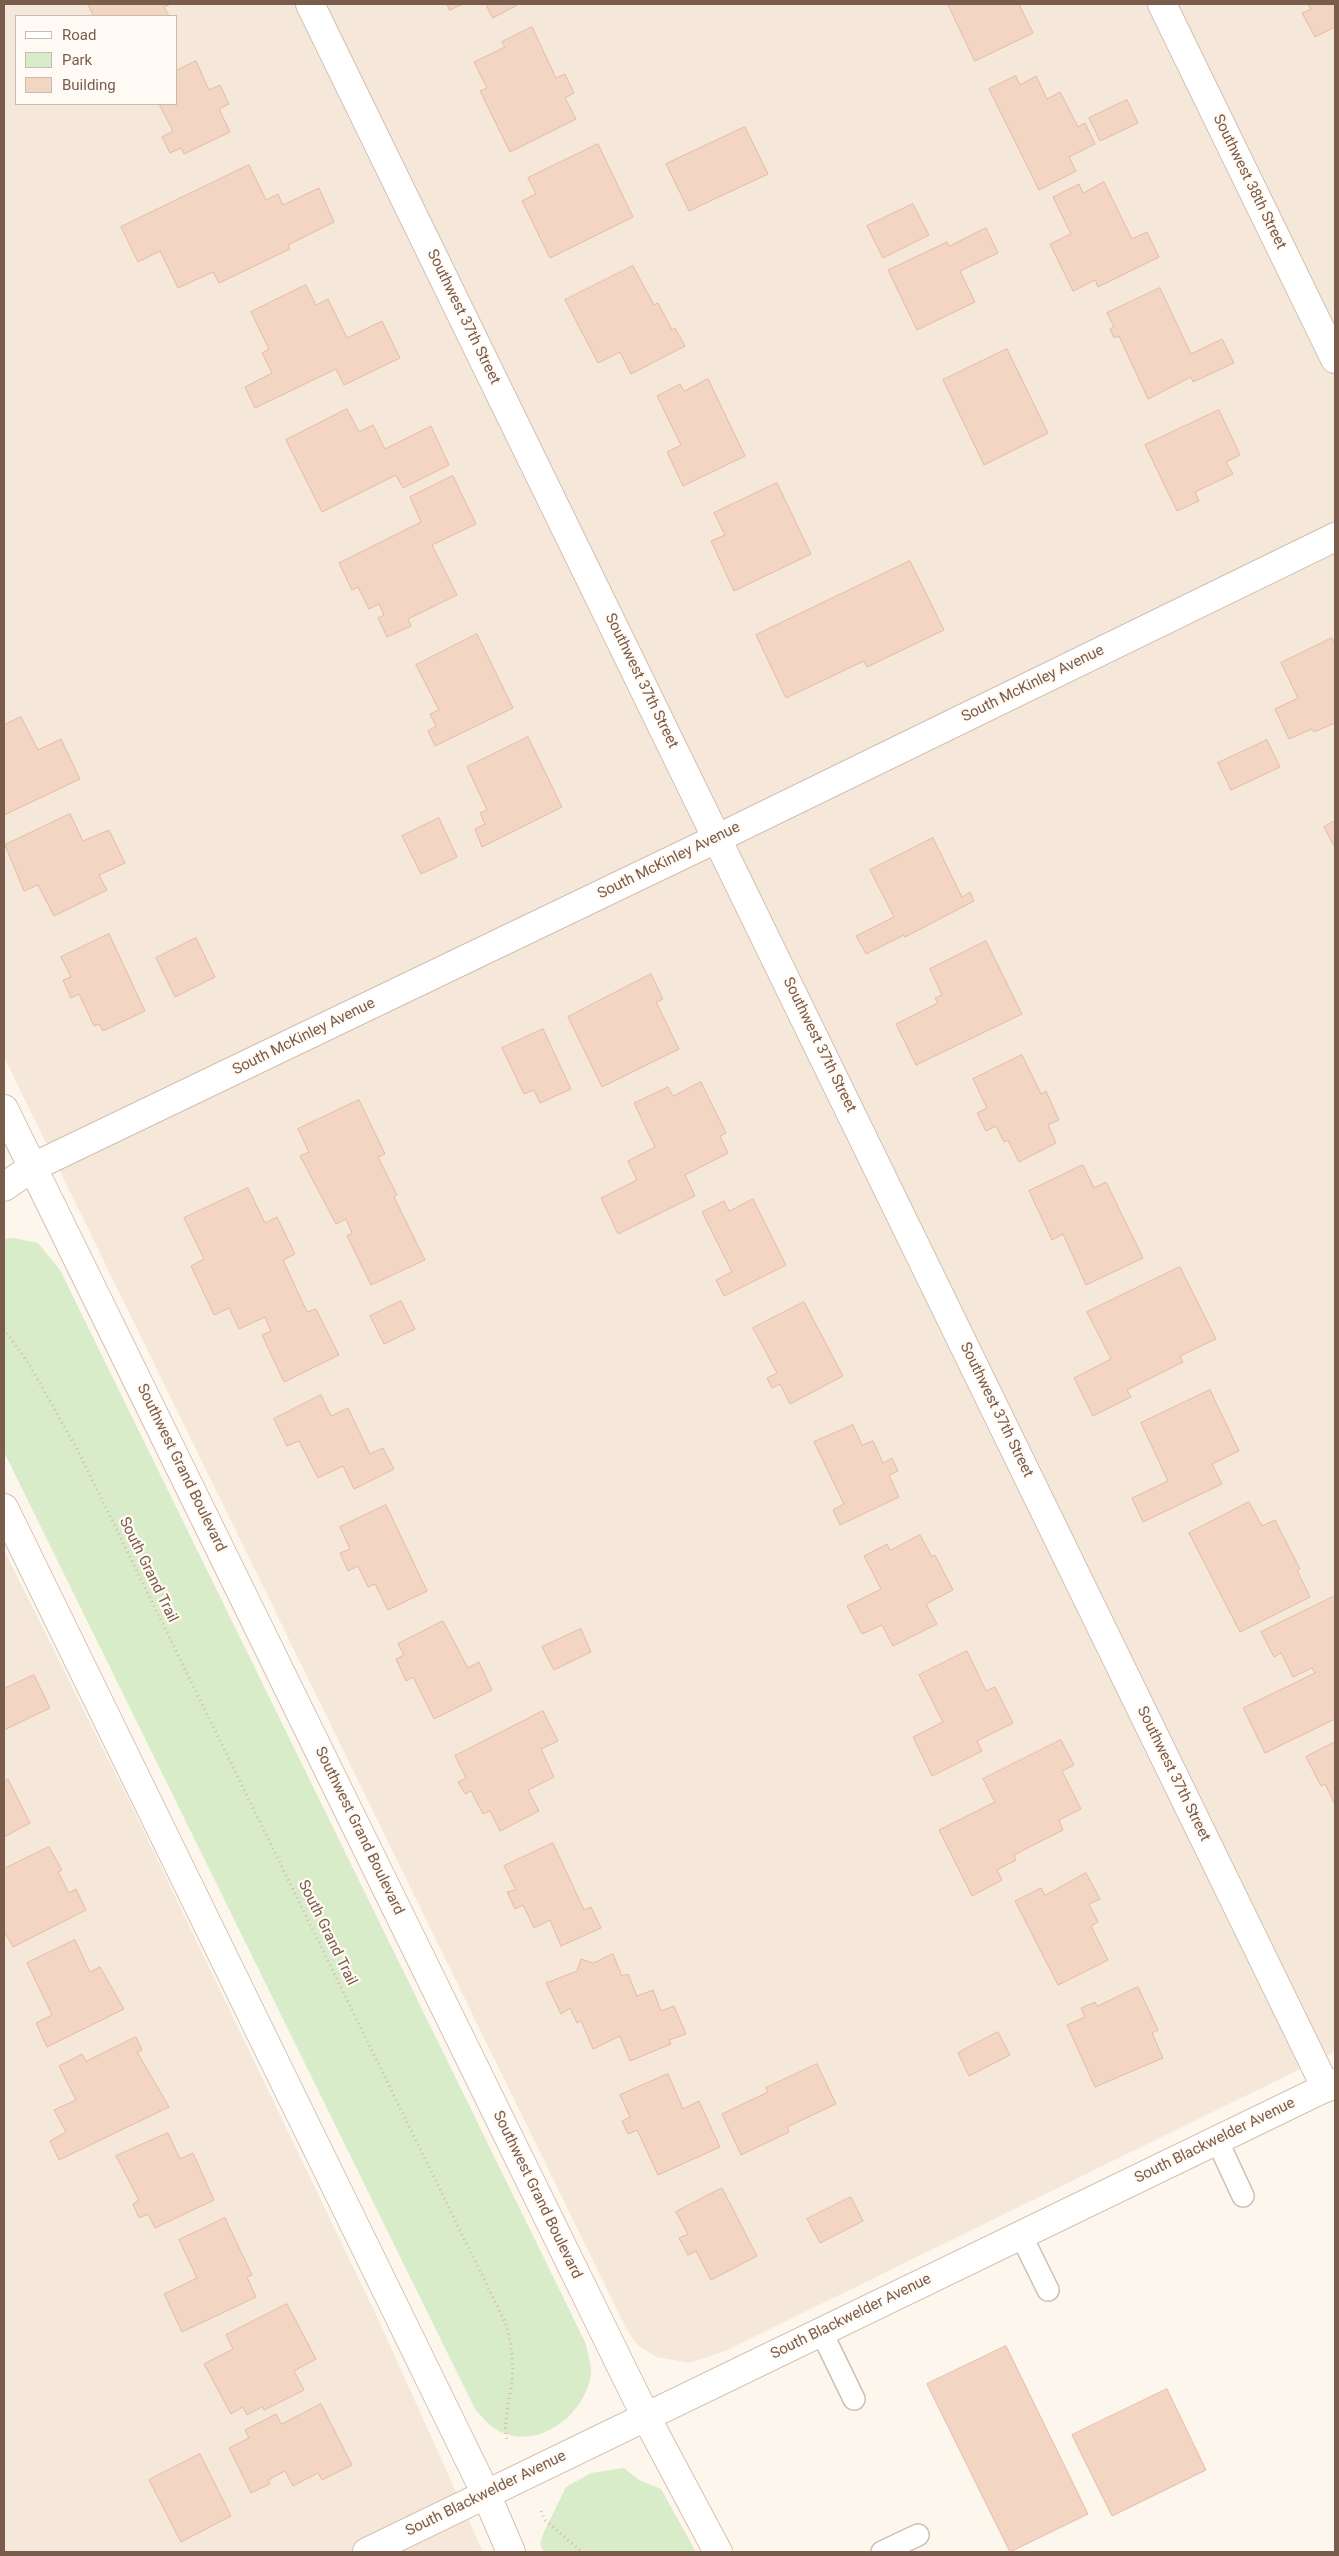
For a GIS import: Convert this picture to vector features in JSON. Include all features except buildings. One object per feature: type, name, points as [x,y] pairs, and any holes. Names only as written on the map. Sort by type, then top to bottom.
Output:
[{"type":"street","name":"Southwest 37th Street","points":[[310,4],[1331,2085]]},
{"type":"street","name":"Southwest 38th Street","points":[[1162,4],[1335,359]]},
{"type":"street","name":"South McKinley Avenue","points":[[4,1187],[33,1167],[718,838],[1335,537]]},
{"type":"street","name":"Southwest Grand Boulevard","points":[[4,1109],[646,2417],[718,2552]]},
{"type":"street","points":[[4,1508],[486,2494],[511,2552]]},
{"type":"street","name":"South Blackwelder Avenue","points":[[367,2552],[1331,2085]]},
{"type":"lane","points":[[1217,2140],[1243,2196]]},
{"type":"lane","points":[[1021,2235],[1048,2290]]},
{"type":"lane","points":[[821,2331],[854,2400]]},
{"type":"lane","points":[[882,2552],[918,2535]]},
{"type":"path","name":"South Grand Trail","points":[[4,1329],[30,1364],[78,1451],[493,2296],[512,2344],[513,2379],[506,2439],[545,2520],[582,2552]]},
{"type":"shaded area","points":[[4,4],[1335,4],[1335,2052],[725,2351],[690,2363],[656,2357],[636,2344],[626,2328],[4,1057]]},
{"type":"shaded area","points":[[4,1550],[134,1811],[380,2323],[483,2552],[4,2552]]},
{"type":"green space","points":[[13,1238],[38,1243],[60,1270],[586,2344],[591,2370],[587,2390],[579,2404],[568,2417],[555,2427],[541,2434],[525,2437],[509,2435],[491,2426],[475,2409],[4,1452],[4,1239]]},
{"type":"green space","points":[[624,2468],[639,2480],[661,2489],[696,2552],[544,2552],[540,2544],[543,2534],[566,2487],[591,2473]]}]
